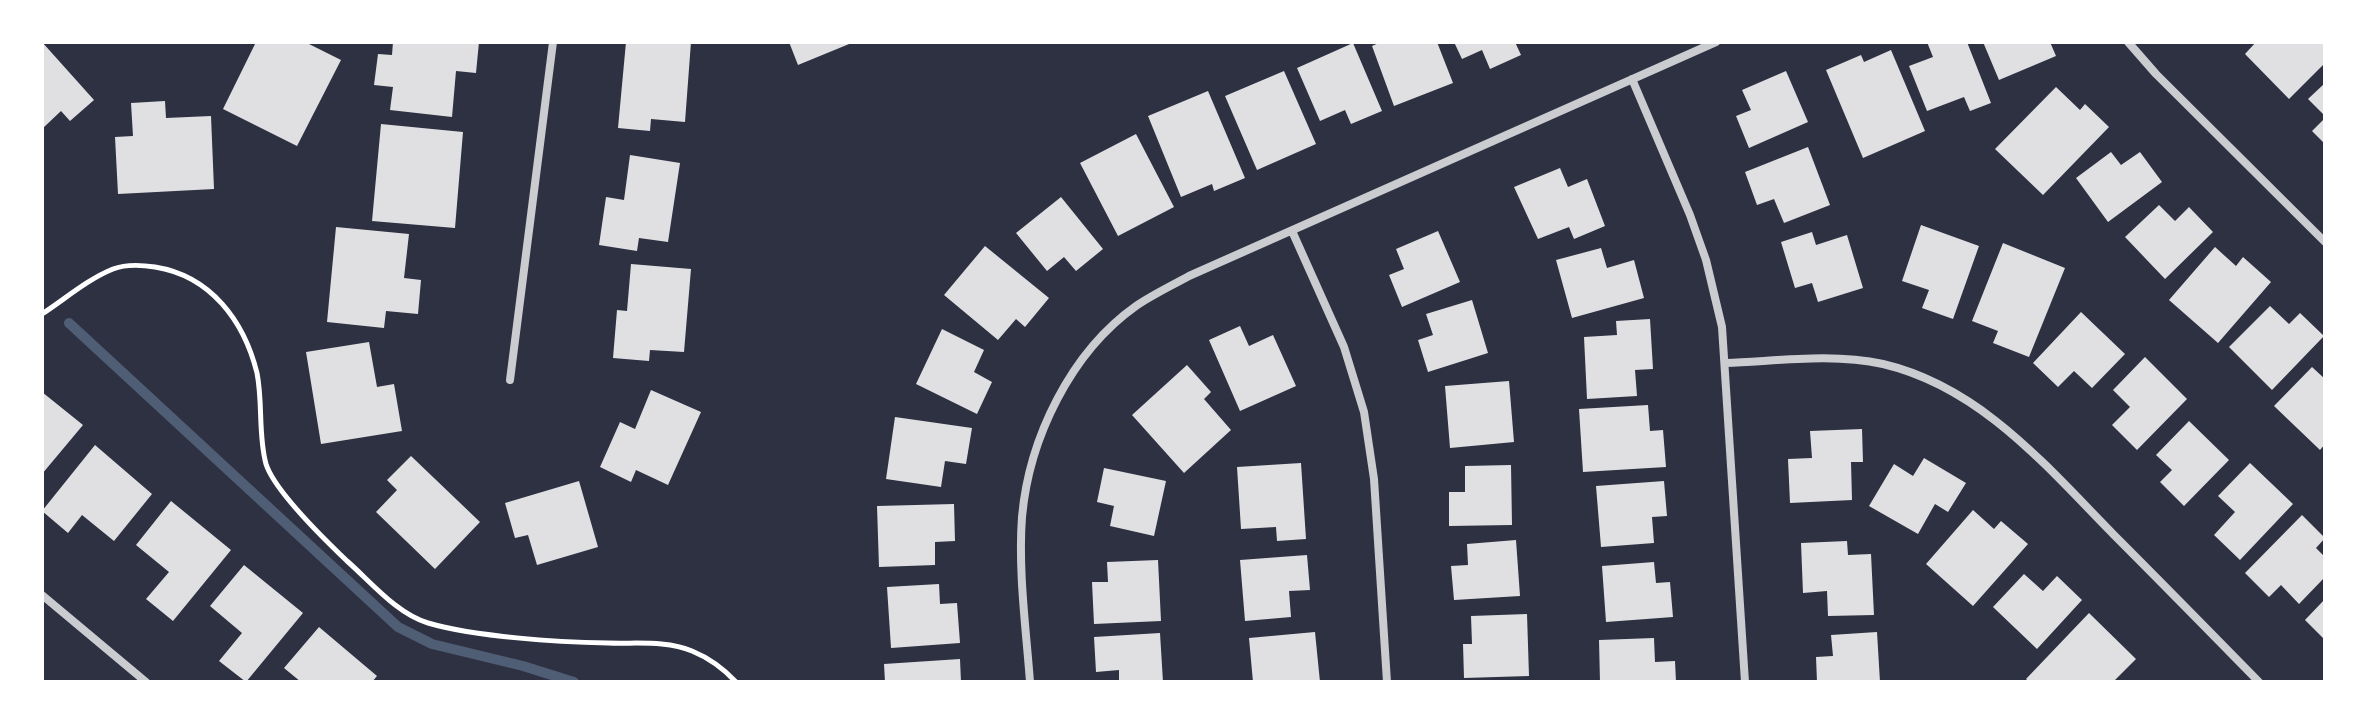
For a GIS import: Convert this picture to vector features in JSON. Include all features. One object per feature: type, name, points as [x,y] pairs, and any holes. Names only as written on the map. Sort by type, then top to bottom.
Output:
[{"type":"street","points":[[510,380],[553,42]]},
{"type":"street","points":[[1030,682],[1021,549],[1022,515],[1036,452],[1053,409],[1074,371],[1108,329],[1135,307],[1189,276],[1716,42]]},
{"type":"street","points":[[2128,42],[2156,74],[2325,242]]},
{"type":"street","points":[[1632,79],[1690,215],[1706,260],[1722,327],[1745,682]]},
{"type":"street","points":[[1292,231],[1344,347],[1364,412],[1374,479],[1387,682]]},
{"type":"street","points":[[1726,363],[1836,358],[1857,360],[1907,372],[1958,395],[2031,451],[2259,682]]},
{"type":"street","points":[[42,595],[146,682]]},
{"type":"path","points":[[42,314],[114,268],[145,265],[180,273],[215,295],[237,322],[251,356],[260,391],[267,466],[291,501],[388,598],[426,622],[506,635],[653,644],[690,650],[722,669],[736,682]]},
{"type":"building","points":[[42,42],[94,100],[70,121],[61,111],[42,129]]},
{"type":"building","points":[[256,42],[305,42],[341,60],[297,146],[223,109]]},
{"type":"building","points":[[393,42],[479,42],[476,73],[456,71],[452,117],[390,110],[393,87],[374,85],[378,54],[392,55]]},
{"type":"building","points":[[626,42],[691,42],[685,122],[651,119],[650,131],[618,128]]},
{"type":"building","points":[[789,42],[854,42],[798,65]]},
{"type":"building","points":[[1381,42],[1437,42],[1453,83],[1394,106],[1372,46]]},
{"type":"building","points":[[1454,42],[1515,42],[1521,55],[1490,69],[1482,50],[1462,59]]},
{"type":"building","points":[[1927,42],[1967,42],[1991,103],[1970,111],[1964,97],[1927,111],[1909,66],[1933,57]]},
{"type":"building","points":[[1983,42],[2050,42],[2056,56],[1999,80]]},
{"type":"building","points":[[2256,42],[2325,42],[2325,63],[2289,99],[2245,54]]},
{"type":"building","points":[[1353,43],[1382,111],[1351,124],[1345,110],[1320,121],[1297,68]]},
{"type":"building","points":[[1891,50],[1925,131],[1863,158],[1826,70],[1861,55],[1864,62]]},
{"type":"building","points":[[1284,71],[1316,144],[1257,170],[1225,96]]},
{"type":"building","points":[[1786,71],[1808,122],[1749,148],[1736,116],[1751,110],[1742,90]]},
{"type":"building","points":[[2325,83],[2325,116],[2308,99]]},
{"type":"building","points":[[2056,87],[2080,110],[2085,104],[2109,127],[2043,195],[1995,149]]},
{"type":"building","points":[[1208,91],[1245,178],[1214,191],[1212,184],[1181,197],[1148,116]]},
{"type":"building","points":[[165,101],[166,118],[211,116],[214,189],[118,194],[115,137],[133,136],[131,103]]},
{"type":"building","points":[[2325,118],[2325,144],[2312,131]]},
{"type":"building","points":[[381,124],[463,132],[455,228],[372,221]]},
{"type":"building","points":[[1136,134],[1174,207],[1118,236],[1080,163]]},
{"type":"building","points":[[1808,147],[1830,205],[1784,223],[1774,199],[1757,205],[1745,172]]},
{"type":"building","points":[[2111,152],[2121,165],[2140,152],[2162,182],[2108,222],[2076,178]]},
{"type":"building","points":[[630,155],[680,163],[668,242],[639,238],[637,251],[599,245],[606,197],[624,200]]},
{"type":"building","points":[[1560,168],[1568,187],[1587,179],[1605,226],[1574,239],[1569,227],[1538,239],[1514,187]]},
{"type":"building","points":[[1061,197],[1103,249],[1076,271],[1064,257],[1047,271],[1016,233]]},
{"type":"building","points":[[2159,205],[2175,221],[2189,207],[2213,232],[2165,279],[2125,237]]},
{"type":"building","points":[[1921,225],[1979,246],[1953,319],[1922,308],[1929,290],[1902,281]]},
{"type":"building","points":[[336,227],[409,234],[404,278],[421,280],[418,314],[386,311],[384,328],[327,322]]},
{"type":"building","points":[[1438,231],[1460,282],[1402,307],[1389,275],[1404,269],[1396,249]]},
{"type":"building","points":[[1812,232],[1816,245],[1847,235],[1863,288],[1818,302],[1812,283],[1795,288],[1781,242]]},
{"type":"building","points":[[2003,243],[2065,268],[2029,357],[1993,343],[1998,331],[1972,321]]},
{"type":"building","points":[[985,246],[1049,298],[1025,327],[1016,319],[998,340],[944,295]]},
{"type":"building","points":[[2215,247],[2236,266],[2243,257],[2271,282],[2218,343],[2169,300]]},
{"type":"building","points":[[1601,248],[1607,268],[1634,260],[1644,298],[1572,318],[1556,260]]},
{"type":"building","points":[[631,264],[691,269],[684,352],[650,350],[649,361],[613,358],[617,310],[627,311]]},
{"type":"building","points":[[1472,300],[1488,353],[1428,372],[1418,340],[1433,335],[1426,314]]},
{"type":"building","points":[[2270,306],[2289,324],[2300,313],[2324,336],[2272,390],[2229,347]]},
{"type":"building","points":[[2081,312],[2125,354],[2092,388],[2074,371],[2058,387],[2033,363]]},
{"type":"building","points":[[1650,319],[1653,369],[1635,370],[1637,396],[1587,399],[1584,337],[1617,335],[1616,321]]},
{"type":"building","points":[[1240,326],[1249,346],[1273,335],[1296,386],[1240,411],[1209,340]]},
{"type":"building","points":[[942,329],[984,350],[974,372],[992,382],[977,414],[916,384]]},
{"type":"building","points":[[369,342],[377,387],[394,384],[402,431],[321,444],[306,352]]},
{"type":"building","points":[[2145,357],[2187,399],[2137,450],[2112,425],[2130,407],[2113,390]]},
{"type":"building","points":[[1187,365],[1211,392],[1204,399],[1231,430],[1184,473],[1132,415]]},
{"type":"building","points":[[2312,367],[2325,379],[2325,444],[2320,450],[2274,406]]},
{"type":"building","points":[[1509,381],[1514,442],[1450,448],[1445,386]]},
{"type":"building","points":[[651,390],[701,412],[668,485],[636,470],[631,482],[600,467],[620,422],[635,429]]},
{"type":"building","points":[[42,392],[83,425],[42,474]]},
{"type":"building","points":[[1648,405],[1650,431],[1663,430],[1666,467],[1583,472],[1579,409]]},
{"type":"building","points":[[895,417],[972,428],[966,464],[945,461],[941,487],[886,479]]},
{"type":"building","points":[[2189,421],[2229,460],[2184,506],[2160,482],[2172,470],[2156,455]]},
{"type":"building","points":[[1862,429],[1863,462],[1851,462],[1852,500],[1790,503],[1788,459],[1812,458],[1810,431]]},
{"type":"building","points":[[95,445],[152,494],[114,541],[82,515],[68,533],[42,511]]},
{"type":"building","points":[[411,456],[480,522],[435,569],[376,512],[397,490],[387,480]]},
{"type":"building","points":[[1924,458],[1966,483],[1948,512],[1935,504],[1918,534],[1869,506],[1894,464],[1913,476]]},
{"type":"building","points":[[1301,463],[1306,539],[1277,541],[1276,527],[1241,529],[1237,467]]},
{"type":"building","points":[[2250,463],[2293,504],[2240,560],[2214,535],[2235,512],[2218,496]]},
{"type":"building","points":[[1511,465],[1512,525],[1449,526],[1449,492],[1465,492],[1465,466]]},
{"type":"building","points":[[1104,468],[1166,481],[1154,536],[1110,526],[1114,506],[1097,502]]},
{"type":"building","points":[[579,481],[598,547],[537,565],[528,535],[515,538],[505,503]]},
{"type":"building","points":[[1664,481],[1667,516],[1652,517],[1654,543],[1601,547],[1596,486]]},
{"type":"building","points":[[171,501],[231,550],[173,621],[146,599],[169,572],[136,545]]},
{"type":"building","points":[[954,504],[955,541],[935,542],[935,565],[879,567],[877,506]]},
{"type":"building","points":[[1973,510],[1994,529],[2001,521],[2028,544],[1973,606],[1926,564]]},
{"type":"building","points":[[2302,515],[2325,538],[2316,548],[2325,557],[2325,577],[2299,604],[2281,585],[2269,597],[2245,573]]},
{"type":"building","points":[[1516,540],[1520,596],[1454,600],[1451,566],[1468,565],[1467,544]]},
{"type":"building","points":[[1847,541],[1848,555],[1871,554],[1874,615],[1828,616],[1827,591],[1803,593],[1801,543]]},
{"type":"building","points":[[1307,555],[1310,590],[1289,591],[1291,617],[1245,621],[1240,560]]},
{"type":"building","points":[[1158,560],[1161,621],[1094,624],[1092,582],[1108,582],[1107,562]]},
{"type":"building","points":[[1654,562],[1656,583],[1670,582],[1673,617],[1606,622],[1602,566]]},
{"type":"building","points":[[244,565],[303,613],[246,682],[219,661],[242,633],[210,606]]},
{"type":"building","points":[[2024,574],[2043,591],[2057,576],[2082,600],[2037,649],[1993,607]]},
{"type":"building","points":[[939,584],[940,604],[957,603],[960,643],[891,648],[887,587]]},
{"type":"building","points":[[2325,599],[2325,640],[2305,620]]},
{"type":"building","points":[[2089,613],[2136,659],[2113,682],[2029,682],[2026,679]]},
{"type":"building","points":[[1527,614],[1529,676],[1464,678],[1463,644],[1472,644],[1471,616]]},
{"type":"building","points":[[319,627],[377,676],[372,682],[301,682],[284,668]]},
{"type":"building","points":[[1315,632],[1320,682],[1253,682],[1249,638]]},
{"type":"building","points":[[1877,632],[1880,682],[1817,682],[1816,657],[1833,656],[1831,635]]},
{"type":"building","points":[[1160,633],[1163,682],[1119,682],[1119,670],[1096,672],[1094,637]]},
{"type":"building","points":[[1654,638],[1655,662],[1675,661],[1676,682],[1600,682],[1599,640]]},
{"type":"building","points":[[960,659],[961,682],[885,682],[884,664]]},
{"type":"waterway","points":[[69,323],[398,627],[432,644],[574,682]]}]
